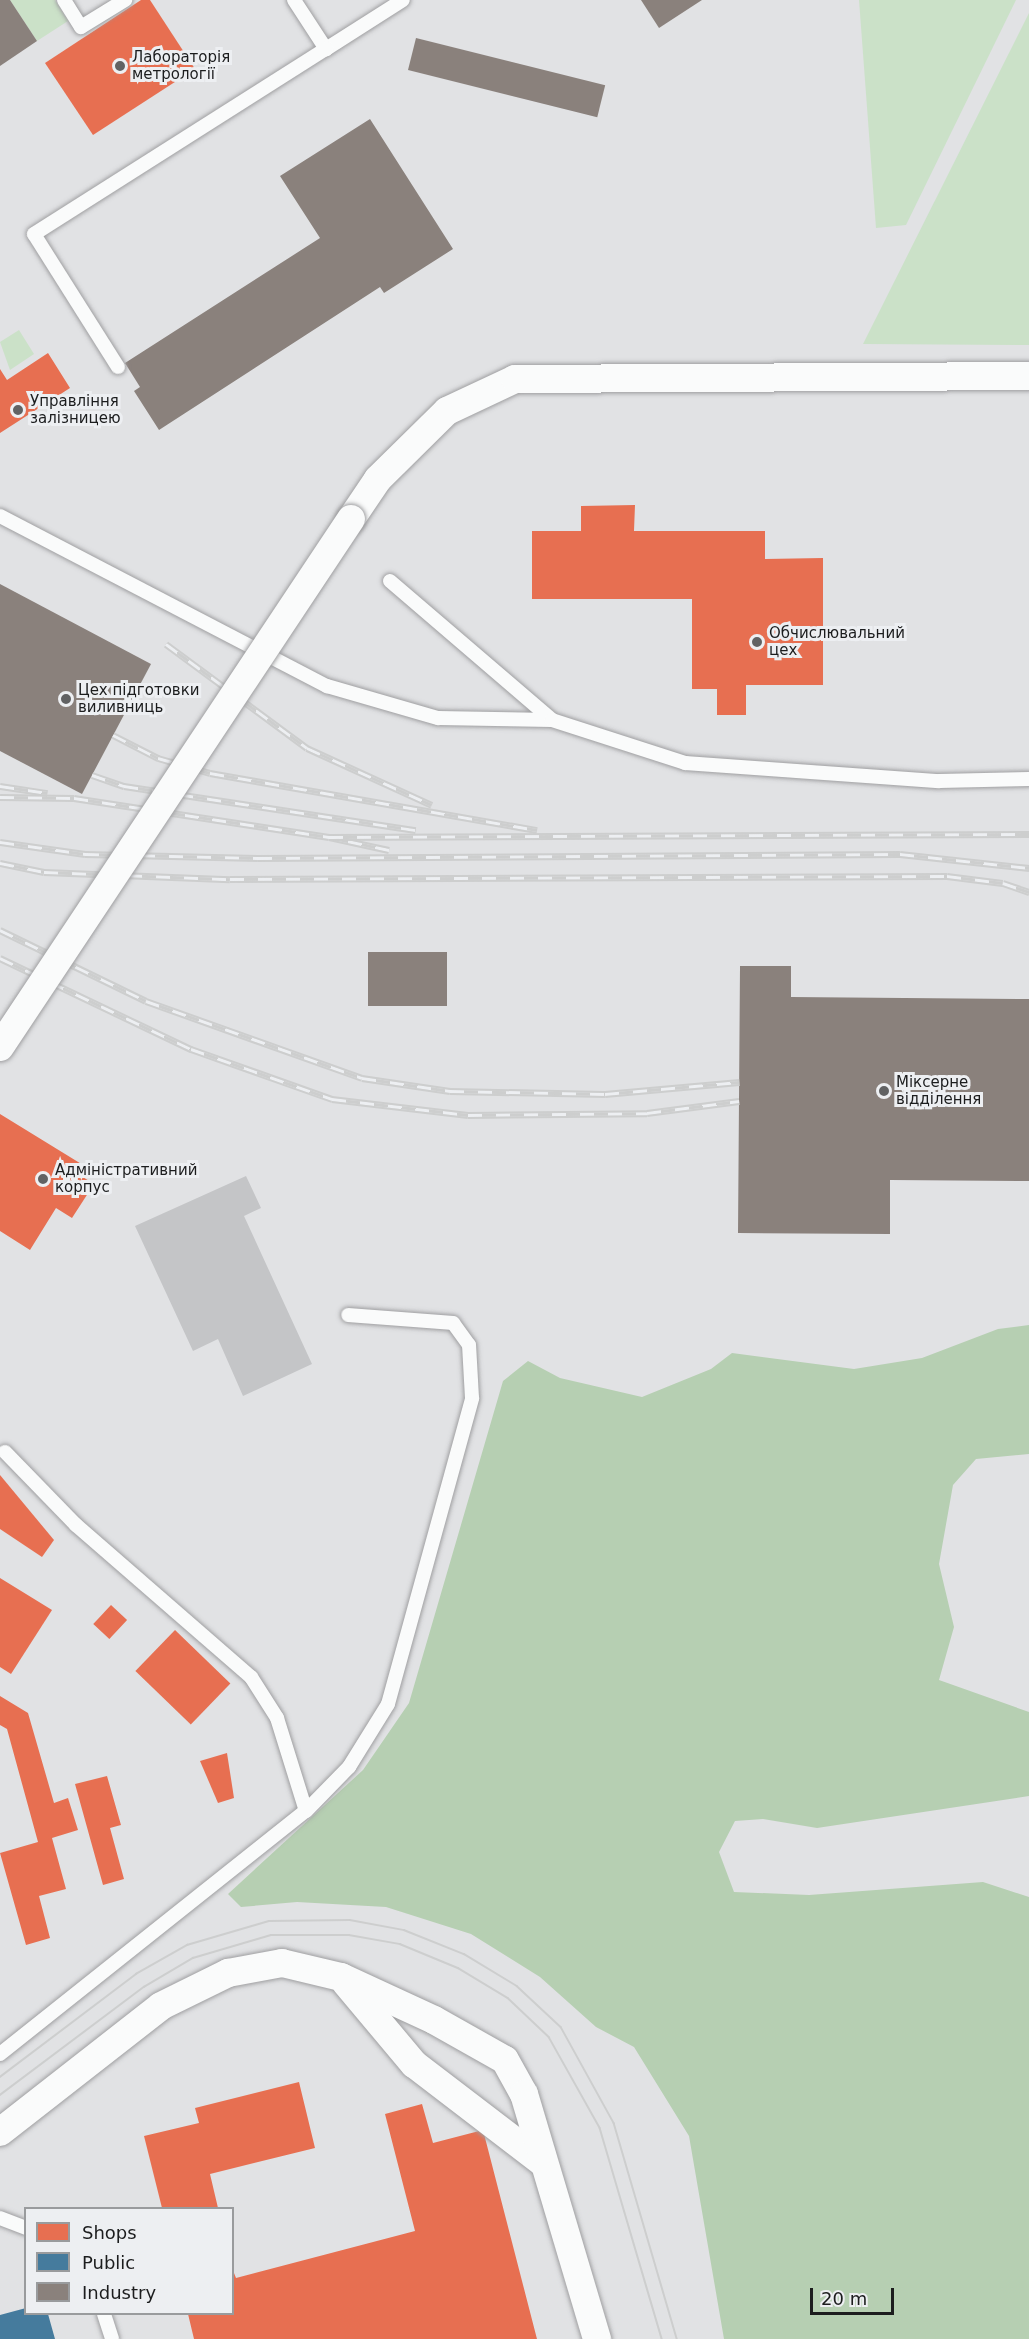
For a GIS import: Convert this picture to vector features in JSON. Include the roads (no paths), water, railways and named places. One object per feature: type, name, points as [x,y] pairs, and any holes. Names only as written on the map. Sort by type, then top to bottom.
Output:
[{"type":"street","points":[[0,1047],[378,479],[447,411],[515,379],[1029,376]]},
{"type":"street","points":[[0,2132],[161,2006],[228,1973],[282,1964],[341,1977],[434,2020],[505,2060],[525,2094],[543,2162],[597,2339]]},
{"type":"street","points":[[341,1977],[414,2064],[543,2162]]},
{"type":"lane","points":[[64,0],[81,27],[125,0]]},
{"type":"lane","points":[[294,0],[326,49]]},
{"type":"lane","points":[[118,367],[34,234],[403,0]]},
{"type":"lane","points":[[0,516],[327,686],[438,718],[552,720],[685,763],[939,781],[1029,779]]},
{"type":"lane","points":[[390,581],[552,720]]},
{"type":"lane","points":[[0,2054],[306,1812],[349,1767],[388,1704],[472,1398],[469,1345],[453,1323],[348,1315]]},
{"type":"lane","points":[[5,1452],[76,1525],[251,1677],[277,1718],[306,1812]]},
{"type":"lane","points":[[0,2218],[24,2227]]},
{"type":"lane","points":[[105,2315],[112,2339]]},
{"type":"tram line","points":[[0,2077],[136,1974],[187,1945],[269,1921],[350,1920],[404,1930],[464,1954],[517,1986],[561,2027],[614,2123],[677,2339]]},
{"type":"tram line","points":[[0,2095],[144,1987],[193,1958],[271,1935],[349,1935],[400,1944],[458,1968],[508,1998],[549,2037],[600,2128],[662,2339]]},
{"type":"railway","points":[[166,644],[307,748],[432,805]]},
{"type":"railway","points":[[113,735],[158,758],[210,773],[537,830]]},
{"type":"railway","points":[[92,775],[124,786],[416,830]]},
{"type":"railway","points":[[0,786],[47,793]]},
{"type":"railway","points":[[0,797],[74,798],[329,837]]},
{"type":"railway","points":[[389,850],[329,837],[1029,834]]},
{"type":"railway","points":[[0,842],[85,854],[258,858],[900,854],[1029,868]]},
{"type":"railway","points":[[0,863],[44,872],[230,879],[947,876],[1003,883],[1029,892]]},
{"type":"railway","points":[[0,930],[146,1001],[362,1078],[450,1091],[605,1094],[739,1082]]},
{"type":"railway","points":[[0,958],[191,1049],[332,1099],[468,1115],[647,1113],[739,1101]]},
{"type":"place","name":"Лабораторія метрології","points":[[120,66]]},
{"type":"place","name":"Управління залізницею","points":[[18,410]]},
{"type":"place","name":"Обчислювальний цех","points":[[757,642]]},
{"type":"place","name":"Цех підготовки виливниць","points":[[66,699]]},
{"type":"place","name":"Міксерне відділення","points":[[884,1091]]},
{"type":"place","name":"Адміністративний корпус","points":[[43,1179]]}]
